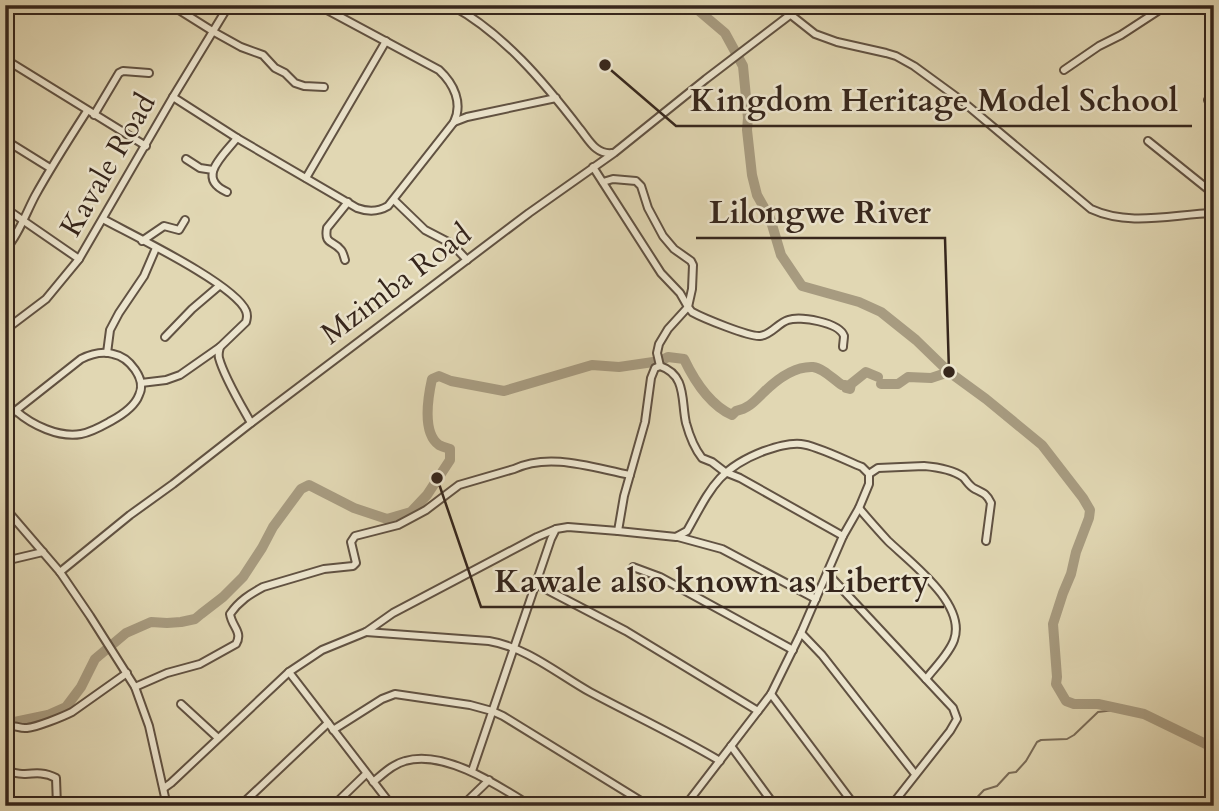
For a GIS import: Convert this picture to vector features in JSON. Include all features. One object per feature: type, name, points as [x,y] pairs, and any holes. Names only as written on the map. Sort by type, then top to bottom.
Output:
[{"type":"street","points":[[172,5],[241,47],[263,55],[295,83],[324,87]]},
{"type":"street","name":"Kavale Road","points":[[5,330],[46,299],[79,259],[229,5]]},
{"type":"street","points":[[173,97],[237,138],[348,202],[364,210],[382,209],[394,200],[454,122],[457,115],[455,90],[446,76],[432,66],[318,5]]},
{"type":"street","points":[[451,5],[467,15],[529,68],[595,148],[604,153],[614,153]]},
{"type":"street","name":"Mzimba Road","points":[[60,572],[251,423],[614,153],[803,5]]},
{"type":"street","points":[[1064,70],[1167,5]]},
{"type":"street","points":[[791,15],[815,34],[896,56],[914,66],[962,101],[1091,209],[1115,216],[1139,218],[1214,213]]},
{"type":"street","points":[[306,178],[386,41]]},
{"type":"street","points":[[5,59],[146,146]]},
{"type":"street","points":[[5,250],[14,238],[50,168],[119,73],[149,73]]},
{"type":"street","points":[[454,122],[556,98]]},
{"type":"street","points":[[228,192],[216,185],[212,177],[213,170],[237,138]]},
{"type":"street","points":[[5,140],[50,168]]},
{"type":"street","points":[[1149,141],[1214,194]]},
{"type":"street","points":[[186,159],[200,168],[213,170]]},
{"type":"street","points":[[593,167],[661,273],[680,293],[692,312],[754,336],[766,334],[791,319],[824,323],[841,332],[844,336],[843,347]]},
{"type":"street","points":[[603,182],[613,179],[636,181],[641,186],[648,208],[663,236],[693,265],[688,307],[663,335],[657,353],[660,365]]},
{"type":"street","points":[[394,200],[425,230],[452,244],[467,260]]},
{"type":"street","points":[[345,260],[342,251],[329,242],[326,233],[348,202]]},
{"type":"street","points":[[5,208],[79,259]]},
{"type":"street","points":[[103,219],[191,267],[219,286],[244,307],[247,317],[243,326],[220,347],[180,375],[141,383]]},
{"type":"street","points":[[142,241],[164,226],[179,230],[185,220]]},
{"type":"street","points":[[107,353],[110,330],[144,276],[156,248]]},
{"type":"street","points":[[165,337],[219,286]]},
{"type":"street","points":[[220,347],[219,359],[251,423]]},
{"type":"street","points":[[5,419],[81,359],[91,355],[107,353],[122,357],[137,373],[141,383],[138,399],[128,410],[78,435],[36,425],[16,411]]},
{"type":"street","points":[[660,365],[669,369],[681,386],[687,425],[699,456],[843,536]]},
{"type":"street","points":[[618,531],[624,496],[645,422],[650,378],[655,368],[660,365]]},
{"type":"street","points":[[676,537],[687,531],[710,490],[725,472],[747,458],[775,447],[808,445],[862,467],[869,474],[869,484],[859,508],[843,536],[828,574],[771,694],[690,804]]},
{"type":"street","points":[[135,687],[167,673],[200,664],[236,644],[238,633],[231,622],[230,614],[235,606],[249,595],[263,587],[324,569],[353,566],[356,563],[351,542],[355,536],[398,525],[426,510],[458,485],[522,465],[545,461],[571,463],[630,475]]},
{"type":"street","points":[[869,474],[878,468],[932,466],[962,476],[972,488],[984,492],[990,499],[986,541]]},
{"type":"street","points":[[5,508],[60,572],[135,687],[149,726],[167,806]]},
{"type":"street","points":[[859,508],[946,600],[955,617],[955,638],[926,680]]},
{"type":"street","points":[[164,788],[289,672],[322,650],[366,632],[393,613],[556,529],[568,527],[676,537],[722,550],[816,599]]},
{"type":"street","points":[[472,772],[556,529]]},
{"type":"street","points":[[5,561],[43,552]]},
{"type":"street","points":[[634,567],[660,577],[793,650]]},
{"type":"street","points":[[828,574],[953,708],[957,719],[891,806]]},
{"type":"street","points":[[536,584],[626,631],[758,711]]},
{"type":"street","points":[[366,632],[498,643],[514,649],[720,761]]},
{"type":"street","points":[[801,633],[822,655],[915,774]]},
{"type":"street","points":[[289,672],[392,806]]},
{"type":"street","points":[[5,730],[15,726],[26,728],[72,712],[127,673]]},
{"type":"street","points":[[333,730],[382,699],[395,694],[470,705],[492,711],[649,806]]},
{"type":"street","points":[[771,694],[855,806]]},
{"type":"street","points":[[181,704],[218,738]]},
{"type":"street","points":[[240,806],[328,723]]},
{"type":"street","points":[[731,746],[775,806]]},
{"type":"street","points":[[373,782],[395,765],[412,759],[429,760],[452,764],[472,772],[531,806]]},
{"type":"street","points":[[5,771],[54,775],[57,806]]},
{"type":"street","points":[[333,806],[366,774]]},
{"type":"street","points":[[462,806],[489,780]]},
{"type":"waterway","points":[[692,5],[725,33],[743,66],[747,130],[757,195],[770,218],[781,255],[802,286],[859,302],[881,312],[916,340],[949,372],[1042,445],[1090,510],[1053,624],[1056,684],[1066,701],[1074,704],[1098,704],[1144,714],[1214,748]]},
{"type":"waterway","points":[[5,724],[48,715],[66,707],[81,687],[95,659],[126,633],[151,622],[195,619],[223,597],[243,577],[273,527],[301,489],[309,485],[354,508],[387,519],[411,512],[427,495],[450,460],[450,449],[439,445],[428,424],[432,379],[439,376],[451,381],[504,391],[592,365],[619,367],[660,361],[668,357],[684,359],[704,391],[717,405],[732,415],[751,404],[792,371],[806,367],[817,368],[850,389],[851,384],[866,372],[878,377]]},
{"type":"waterway","points":[[881,384],[898,384],[908,377],[931,378],[949,372]]},
{"type":"waterway","points":[[969,806],[984,790],[997,786],[1009,773],[1016,772],[1037,742],[1067,739],[1098,712],[1123,709]]},
{"type":"place","name":"Kingdom Heritage Model School","points":[[605,65]]},
{"type":"place","name":"Lilongwe River","points":[[949,372]]},
{"type":"place","name":"Kawale also known as Liberty","points":[[437,478]]}]
